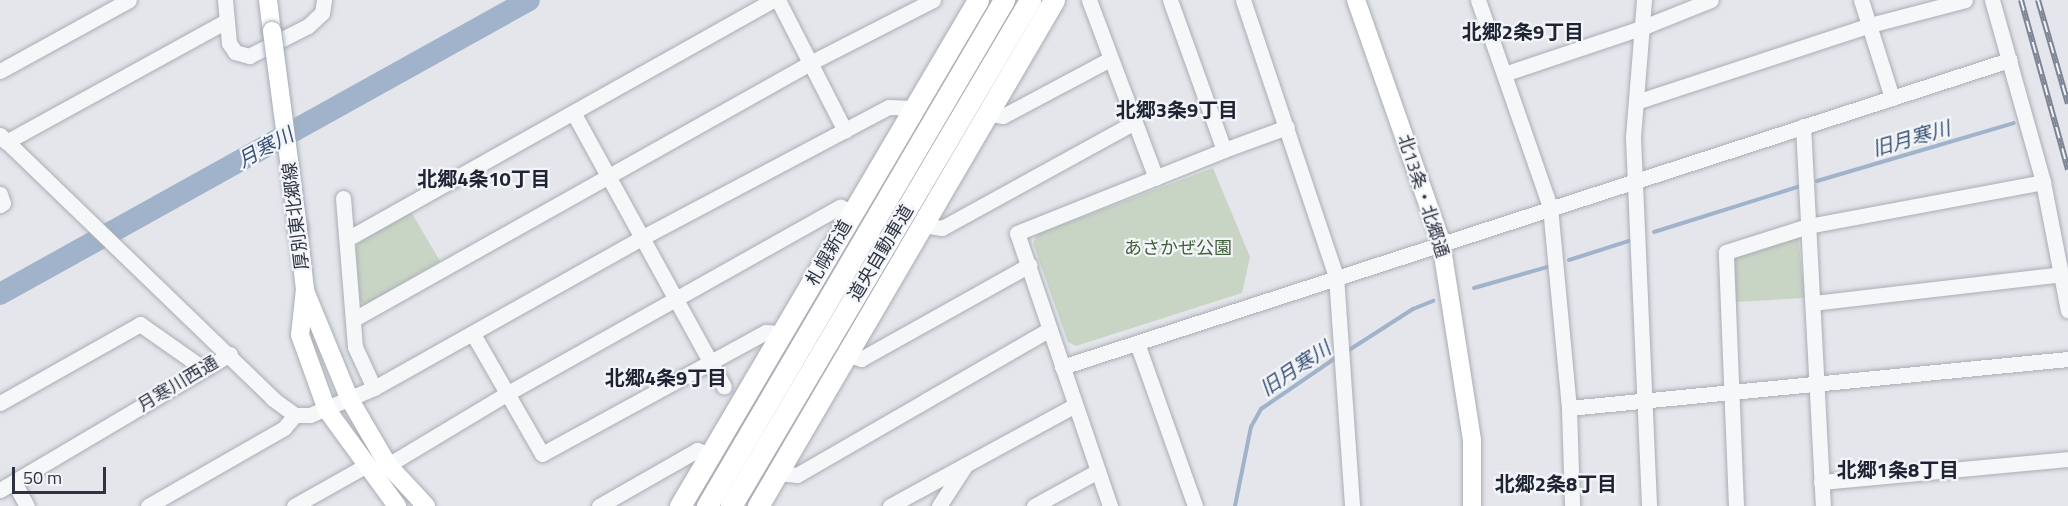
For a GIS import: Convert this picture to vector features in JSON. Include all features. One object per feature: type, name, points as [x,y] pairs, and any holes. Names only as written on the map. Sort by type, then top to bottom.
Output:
[{"type":"highway","name":"札幌新道","points":[[680,506],[978,0]]},
{"type":"highway","name":"道央自動車道","points":[[707,506],[1004,0]]},
{"type":"highway","name":"道央自動車道","points":[[731,506],[1030,0]]},
{"type":"highway","points":[[758,506],[1054,0]]},
{"type":"main road","name":"厚別東北郷線","points":[[268,0],[304,289],[300,335],[327,410],[365,466],[397,506]]},
{"type":"main road","name":"北13条・北郷通","points":[[1356,0],[1441,242],[1460,342],[1472,441],[1472,506]]},
{"type":"main road","name":"厚別東北郷線","points":[[304,289],[350,400],[388,465],[426,506]]},
{"type":"street","points":[[0,71],[129,0]]},
{"type":"street","points":[[225,0],[226,21],[235,52],[249,56],[308,26],[322,13],[324,0]]},
{"type":"street","points":[[347,239],[574,114],[773,0]]},
{"type":"street","points":[[778,0],[812,62],[845,131]]},
{"type":"street","points":[[354,319],[812,62],[933,0]]},
{"type":"street","points":[[1089,0],[1156,178]]},
{"type":"street","points":[[1170,0],[1224,150]]},
{"type":"street","points":[[1243,0],[1336,276],[1352,506]]},
{"type":"street","points":[[1644,0],[1636,102],[1634,180],[1649,506]]},
{"type":"street","points":[[1504,74],[1641,28],[1711,0]]},
{"type":"street","points":[[1861,0],[1892,98]]},
{"type":"street","points":[[1636,102],[1870,25],[1965,0]]},
{"type":"street","points":[[1992,0],[2043,182],[2068,311]]},
{"type":"street","points":[[1484,2],[1504,74],[1551,207],[1569,408],[1572,506]]},
{"type":"street","points":[[226,21],[3,139],[62,198],[230,354]]},
{"type":"street","points":[[987,113],[1003,116],[1110,59]]},
{"type":"street","points":[[1062,367],[1336,276],[2010,60]]},
{"type":"street","points":[[148,506],[284,428],[295,415],[327,410],[374,388],[643,237],[889,107],[914,108]]},
{"type":"street","points":[[574,114],[724,387]]},
{"type":"street","points":[[923,225],[942,228],[1135,122]]},
{"type":"street","points":[[1803,126],[1823,506]]},
{"type":"street","points":[[1110,506],[1017,233],[1287,127]]},
{"type":"street","points":[[1736,506],[1726,252],[1808,226],[2043,182]]},
{"type":"street","points":[[0,194],[3,203],[0,205]]},
{"type":"street","points":[[343,198],[355,347],[374,388]]},
{"type":"street","points":[[388,465],[676,297],[840,207],[854,212]]},
{"type":"street","points":[[846,354],[861,359],[1029,266]]},
{"type":"street","points":[[1813,303],[2062,274]]},
{"type":"street","points":[[0,403],[140,324],[204,369]]},
{"type":"street","points":[[778,473],[797,475],[1050,329]]},
{"type":"street","points":[[473,334],[542,454],[766,332],[782,333]]},
{"type":"street","points":[[1137,343],[1196,506]]},
{"type":"street","name":"月寒川西通","points":[[7,486],[230,354],[273,399],[295,415]]},
{"type":"street","points":[[1569,408],[2068,359]]},
{"type":"street","points":[[890,506],[1075,405]]},
{"type":"street","points":[[599,506],[697,450],[711,455]]},
{"type":"street","points":[[1821,482],[2068,459]]},
{"type":"street","points":[[939,506],[967,464]]},
{"type":"street","points":[[294,506],[365,466]]},
{"type":"street","points":[[1034,506],[1098,471]]},
{"type":"street","points":[[7,486],[27,506]]},
{"type":"green space","name":"あさかぜ公園","points":[[1213,168],[1250,257],[1242,293],[1076,346],[1068,342],[1033,243],[1037,234]]},
{"type":"green space","points":[[411,212],[440,261],[366,305],[360,301],[356,248],[360,242]]},
{"type":"green space","points":[[1798,237],[1805,298],[1735,302],[1733,261],[1737,255]]},
{"type":"waterway","name":"月寒川","points":[[0,294],[529,0]]},
{"type":"waterway","name":"旧月寒川","points":[[1817,181],[2014,123]]},
{"type":"waterway","name":"旧月寒川","points":[[1654,232],[1801,186]]},
{"type":"waterway","name":"旧月寒川","points":[[1569,260],[1629,241]]},
{"type":"waterway","name":"旧月寒川","points":[[1474,288],[1547,267]]},
{"type":"waterway","name":"旧月寒川","points":[[1346,352],[1413,309],[1433,301]]},
{"type":"waterway","name":"旧月寒川","points":[[1235,506],[1251,427],[1261,409],[1337,357]]},
{"type":"railway","points":[[2021,0],[2068,170]]},
{"type":"railway","points":[[2038,0],[2068,104]]},
{"type":"district","name":"北郷2条9丁目","points":[[1523,31]]},
{"type":"district","name":"北郷3条9丁目","points":[[1177,109]]},
{"type":"district","name":"北郷4条10丁目","points":[[484,178]]},
{"type":"district","name":"北郷4条9丁目","points":[[666,377]]},
{"type":"district","name":"北郷1条8丁目","points":[[1898,469]]},
{"type":"district","name":"北郷2条8丁目","points":[[1556,483]]}]
